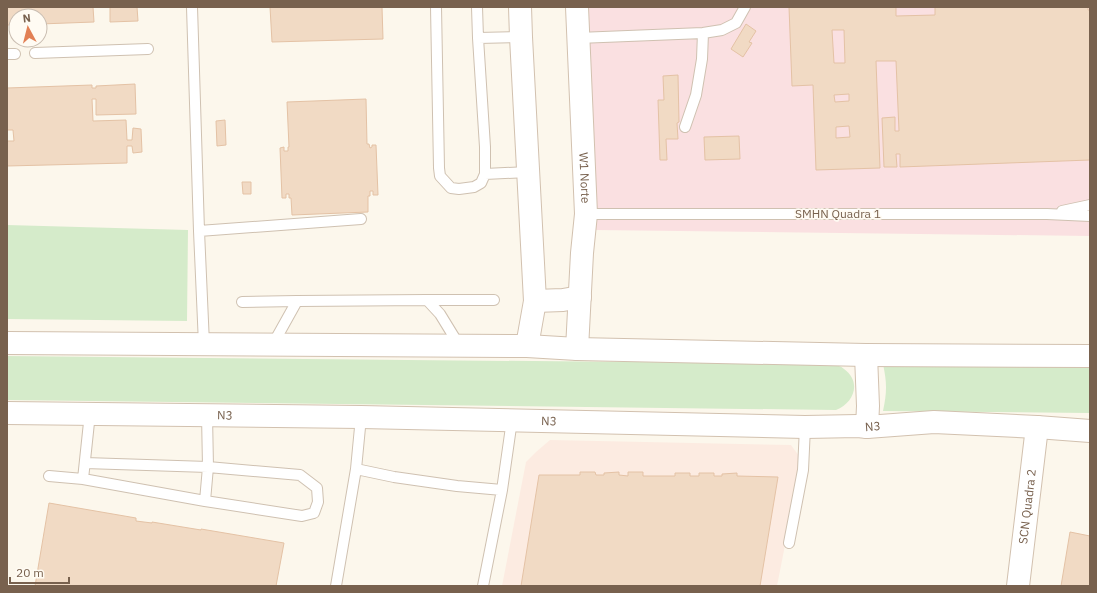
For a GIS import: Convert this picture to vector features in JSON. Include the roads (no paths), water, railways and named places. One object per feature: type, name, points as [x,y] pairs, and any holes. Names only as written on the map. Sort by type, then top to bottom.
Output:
[{"type":"main road","points":[[520,7],[535,301],[528,346]]},
{"type":"main road","name":"W1 Norte","points":[[577,7],[586,214],[582,253],[577,349]]},
{"type":"main road","points":[[535,301],[563,300],[580,297]]},
{"type":"main road","points":[[7,343],[459,345],[866,355],[1090,356]]},
{"type":"main road","points":[[866,355],[868,406],[867,427]]},
{"type":"main road","name":"N3","points":[[7,413],[361,417],[805,427],[867,427],[934,422],[1090,431]]},
{"type":"main road","name":"SCN Quadra 2","points":[[1018,586],[1037,427]]},
{"type":"lane","points":[[192,7],[204,344]]},
{"type":"lane","points":[[436,7],[440,176],[451,188],[459,189],[474,187],[481,183],[485,174],[485,147],[477,7]]},
{"type":"lane","points":[[578,38],[722,30],[736,23],[745,7]]},
{"type":"lane","points":[[685,128],[696,95],[702,59],[703,32]]},
{"type":"lane","points":[[478,38],[521,37]]},
{"type":"lane","points":[[35,54],[148,49]]},
{"type":"lane","points":[[485,174],[528,172]]},
{"type":"lane","points":[[1046,214],[1090,205]]},
{"type":"lane","name":"SMHN Quadra 1","points":[[586,214],[1046,214],[1090,216]]},
{"type":"lane","points":[[199,231],[361,218]]},
{"type":"lane","points":[[427,300],[440,314],[459,345]]},
{"type":"lane","points":[[242,302],[494,300]]},
{"type":"lane","points":[[272,344],[297,301]]},
{"type":"lane","points":[[83,480],[90,414]]},
{"type":"lane","points":[[205,501],[208,467],[207,415]]},
{"type":"lane","points":[[336,586],[356,469],[361,417]]},
{"type":"lane","points":[[483,586],[502,490],[512,420]]},
{"type":"lane","points":[[789,543],[803,470],[805,427]]},
{"type":"lane","points":[[49,476],[83,480],[302,516],[314,513],[318,502],[317,488],[300,475],[208,467],[85,463]]},
{"type":"lane","points":[[356,469],[394,477],[457,486],[502,490]]}]
